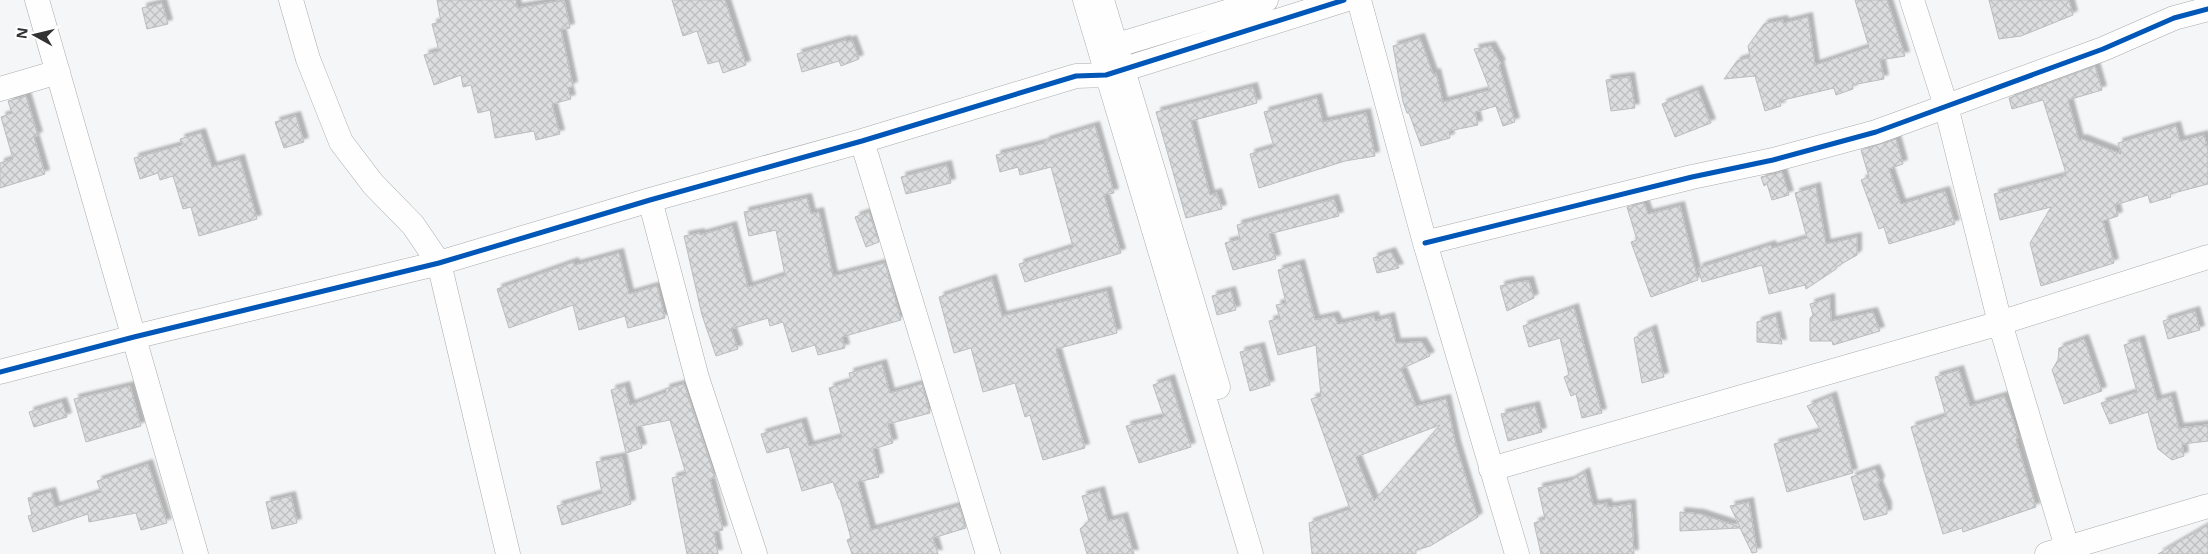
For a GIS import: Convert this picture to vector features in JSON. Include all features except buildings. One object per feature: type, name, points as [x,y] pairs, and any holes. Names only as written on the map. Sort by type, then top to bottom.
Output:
[{"type":"street","points":[[37,0],[196,554]]},
{"type":"street","points":[[291,0],[308,59],[341,142],[372,184],[413,225],[439,264],[508,554]]},
{"type":"street","points":[[1084,0],[1107,48],[1115,72],[1268,554]]},
{"type":"street","points":[[1102,0],[1107,48]]},
{"type":"street","points":[[1076,76],[1107,48],[1266,0]]},
{"type":"street","points":[[0,372],[134,337],[439,264],[650,200],[862,141],[1076,76],[1115,72],[1344,0]]},
{"type":"street","points":[[1359,0],[1424,243],[1517,554]]},
{"type":"street","points":[[1912,0],[1946,106],[2000,323],[2061,552],[2208,506]]},
{"type":"street","points":[[1424,243],[1692,177],[1773,160],[1876,132],[2103,49],[2174,18],[2208,8]]},
{"type":"street","points":[[0,89],[58,72]]},
{"type":"street","points":[[1115,72],[1251,554]]},
{"type":"street","points":[[862,141],[988,554]]},
{"type":"street","points":[[650,200],[697,378],[755,554]]},
{"type":"street","points":[[1492,469],[2000,323],[2208,258]]},
{"type":"cycle path","points":[[0,372],[134,337],[439,263],[650,200],[862,141],[1076,76],[1106,75],[1344,0]]},
{"type":"cycle path","points":[[1425,243],[1692,177],[1773,160],[1876,132],[2103,49],[2174,18],[2208,9]]}]
